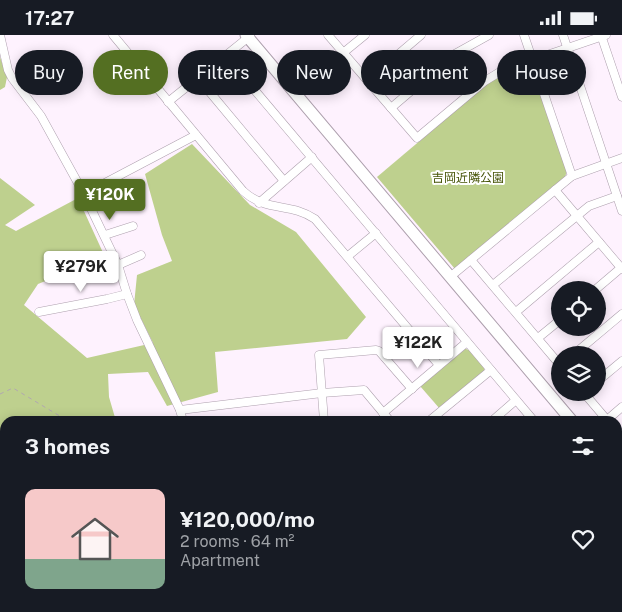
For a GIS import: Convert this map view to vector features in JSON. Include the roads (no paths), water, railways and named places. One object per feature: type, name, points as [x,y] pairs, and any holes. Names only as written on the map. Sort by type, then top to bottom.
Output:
[{"type":"street","points":[[0,35],[8,70],[12,78],[41,116],[105,235],[118,265],[127,294],[182,416]]},
{"type":"street","points":[[113,35],[243,191],[259,203],[293,209],[309,215],[322,226],[439,365]]},
{"type":"street","points":[[328,35],[340,50]]},
{"type":"street","points":[[347,50],[365,35]]},
{"type":"street","points":[[403,50],[421,35]]},
{"type":"street","points":[[391,108],[453,55],[489,35]]},
{"type":"street","points":[[524,35],[529,50]]},
{"type":"street","points":[[563,35],[622,211]]},
{"type":"street","points":[[561,50],[603,35],[622,97]]},
{"type":"street","points":[[231,50],[248,36],[568,416]]},
{"type":"street","points":[[351,62],[361,74]]},
{"type":"street","points":[[379,95],[417,138],[485,81],[497,74]]},
{"type":"street","points":[[168,102],[178,94]]},
{"type":"street","points":[[211,95],[284,181]]},
{"type":"street","points":[[259,95],[530,416]]},
{"type":"street","points":[[544,95],[572,177]]},
{"type":"street","points":[[84,194],[196,135]]},
{"type":"street","points":[[259,203],[312,157]]},
{"type":"street","points":[[450,277],[572,177],[622,158]]},
{"type":"street","points":[[555,190],[622,268],[606,281]]},
{"type":"street","points":[[493,285],[589,205],[617,196]]},
{"type":"street","points":[[105,235],[133,226]]},
{"type":"street","points":[[348,257],[376,233]]},
{"type":"street","points":[[516,312],[599,242]]},
{"type":"street","points":[[118,265],[141,255]]},
{"type":"street","points":[[471,259],[551,354]]},
{"type":"street","points":[[39,312],[127,294]]},
{"type":"street","points":[[584,346],[622,314]]},
{"type":"street","points":[[538,339],[551,328]]},
{"type":"street","points":[[384,413],[467,342]]},
{"type":"street","points":[[324,416],[319,355],[372,349],[379,351],[412,389]]},
{"type":"street","points":[[606,374],[622,361]]},
{"type":"street","points":[[435,416],[491,369]]},
{"type":"street","points":[[180,410],[322,393],[364,390],[386,416]]},
{"type":"street","points":[[498,416],[516,400]]},
{"type":"street","points":[[591,401],[604,416]]},
{"type":"street","points":[[612,416],[622,407]]},
{"type":"park label","name":"吉岡近隣公園","points":[[468,178]]}]
